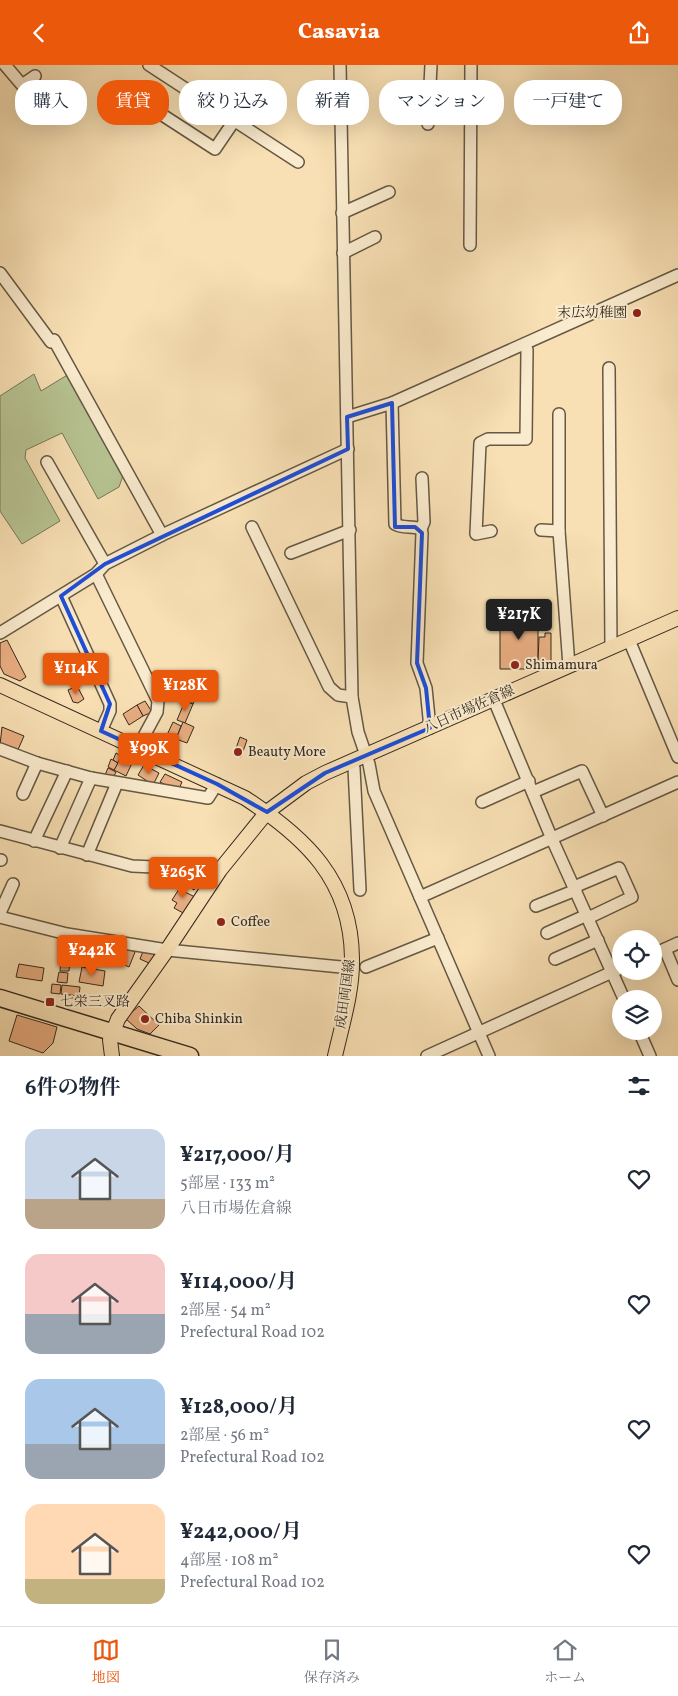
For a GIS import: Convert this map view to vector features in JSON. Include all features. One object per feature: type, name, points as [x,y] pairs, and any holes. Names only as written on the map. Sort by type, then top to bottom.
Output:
[{"type":"highway","points":[[0,997],[190,1056]]},
{"type":"main road","name":"八日市場佐倉線","points":[[113,1031],[126,1005],[167,950],[220,870],[267,812],[306,783],[678,618]]},
{"type":"main road","name":"成田両国線","points":[[0,685],[245,797],[267,812],[306,845],[328,871],[342,896],[349,926],[352,959],[335,1056]]},
{"type":"main road","points":[[112,1056],[110,1040],[113,1031]]},
{"type":"street","points":[[5,65],[22,85],[35,76]]},
{"type":"street","points":[[149,65],[179,85]]},
{"type":"street","points":[[352,65],[340,67],[352,697],[360,742],[366,755],[374,791],[489,1056]]},
{"type":"street","points":[[430,80],[431,65]]},
{"type":"street","points":[[470,245],[471,65]]},
{"type":"street","points":[[169,119],[215,149],[231,125]]},
{"type":"street","points":[[240,125],[298,162]]},
{"type":"street","points":[[342,213],[389,192]]},
{"type":"street","points":[[343,253],[375,237]]},
{"type":"street","points":[[0,273],[52,341],[162,535]]},
{"type":"street","points":[[347,417],[392,403],[678,275]]},
{"type":"street","points":[[491,531],[476,534],[480,443],[488,439],[526,439],[527,350],[525,344]]},
{"type":"street","points":[[609,368],[611,648]]},
{"type":"street","points":[[392,403],[395,524],[399,527],[421,529]]},
{"type":"street","points":[[559,414],[559,531],[569,666]]},
{"type":"street","points":[[0,633],[96,574],[105,564],[162,535],[348,449]]},
{"type":"street","points":[[47,462],[105,564]]},
{"type":"street","points":[[422,478],[424,522],[421,529],[417,663],[426,688],[430,727]]},
{"type":"street","points":[[252,527],[329,687],[338,695],[352,697]]},
{"type":"street","points":[[291,553],[350,530]]},
{"type":"street","points":[[541,530],[559,531]]},
{"type":"street","points":[[96,574],[158,701],[157,712],[137,749]]},
{"type":"street","points":[[61,596],[110,704],[110,711],[100,731]]},
{"type":"street","points":[[629,640],[677,750]]},
{"type":"street","points":[[494,700],[552,839],[598,940],[612,962]]},
{"type":"street","points":[[0,749],[37,763],[91,778],[208,798],[217,784]]},
{"type":"street","points":[[23,794],[37,763]]},
{"type":"street","points":[[354,768],[360,890]]},
{"type":"street","points":[[34,841],[67,771]]},
{"type":"street","points":[[482,802],[582,771],[603,816]]},
{"type":"street","points":[[60,848],[91,778]]},
{"type":"street","points":[[420,897],[678,782]]},
{"type":"street","points":[[87,855],[117,783]]},
{"type":"street","points":[[0,831],[132,866],[220,870]]},
{"type":"street","points":[[536,906],[619,868],[632,897],[547,933]]},
{"type":"street","points":[[0,913],[14,884]]},
{"type":"street","points":[[0,917],[67,934],[167,950],[341,967]]},
{"type":"street","points":[[366,967],[438,938]]},
{"type":"street","points":[[555,959],[598,940]]},
{"type":"street","points":[[662,950],[678,943]]},
{"type":"street","points":[[665,949],[678,980]]},
{"type":"street","points":[[427,1056],[612,972]]},
{"type":"street","points":[[643,1040],[650,1056]]},
{"type":"highlighted area","points":[[392,403],[395,527],[415,527],[422,533],[417,663],[426,688],[430,728],[325,773],[267,812],[217,784],[101,731],[110,704],[61,596],[105,564],[348,449],[347,417]]},
{"type":"green space","points":[[34,374],[41,391],[69,374],[125,470],[119,487],[98,499],[62,433],[26,450],[25,458],[60,521],[22,544],[0,511],[0,396]]},
{"type":"building","points":[[504,612],[538,612],[538,669],[500,669],[500,619],[504,619]]},
{"type":"building","points":[[545,633],[551,633],[551,662],[538,662],[539,637],[545,637]]},
{"type":"building","points":[[7,640],[26,677],[20,681],[4,674],[0,666],[0,643]]},
{"type":"building","points":[[77,686],[84,699],[78,703],[73,702],[68,690]]},
{"type":"building","points":[[188,696],[195,699],[193,704],[185,701]]},
{"type":"building","points":[[145,701],[152,712],[143,716],[137,705]]},
{"type":"building","points":[[185,701],[193,704],[185,723],[177,720]]},
{"type":"building","points":[[137,705],[143,716],[129,725],[123,714]]},
{"type":"building","points":[[173,722],[181,726],[176,739],[167,735]]},
{"type":"building","points":[[183,722],[194,727],[187,743],[176,739]]},
{"type":"building","points":[[2,727],[24,736],[17,752],[0,745]]},
{"type":"building","points":[[240,737],[247,740],[241,757],[234,754]]},
{"type":"building","points":[[116,753],[121,756],[118,763],[113,760]]},
{"type":"building","points":[[121,756],[133,761],[126,776],[114,770]]},
{"type":"building","points":[[111,759],[118,763],[114,770],[108,767]]},
{"type":"building","points":[[144,765],[159,773],[153,785],[138,775]]},
{"type":"building","points":[[108,768],[116,772],[113,778],[105,775]]},
{"type":"building","points":[[165,774],[182,782],[178,791],[160,782]]},
{"type":"building","points":[[188,875],[203,877],[194,890],[183,883]]},
{"type":"building","points":[[183,883],[189,886],[185,892],[195,897],[185,914],[174,908],[177,903],[172,900]]},
{"type":"building","points":[[66,938],[73,939],[72,947],[65,946]]},
{"type":"building","points":[[88,941],[120,946],[117,961],[85,956]]},
{"type":"building","points":[[64,947],[72,949],[70,959],[62,957]]},
{"type":"building","points":[[126,948],[135,952],[129,967],[120,963]]},
{"type":"building","points":[[144,949],[155,954],[151,964],[140,959]]},
{"type":"building","points":[[61,960],[70,961],[69,971],[60,971]]},
{"type":"building","points":[[19,964],[44,968],[42,981],[16,977]]},
{"type":"building","points":[[82,967],[105,971],[103,986],[79,982]]},
{"type":"building","points":[[59,972],[68,973],[67,983],[57,982]]},
{"type":"building","points":[[52,984],[61,985],[60,994],[51,993]]},
{"type":"building","points":[[62,985],[80,987],[79,996],[61,994]]},
{"type":"building","points":[[139,1006],[159,1025],[150,1034],[137,1029],[125,1018]]},
{"type":"building","points":[[17,1015],[57,1027],[53,1043],[43,1053],[9,1041]]},
{"type":"place","name":"末広幼稚園","points":[[637,313]]},
{"type":"place","name":"Shimamura","points":[[515,665]]},
{"type":"place","name":"Beauty More","points":[[238,752]]},
{"type":"place","name":"Coffee","points":[[221,922]]},
{"type":"place","name":"七栄三叉路","points":[[50,1002]]},
{"type":"place","name":"Chiba Shinkin","points":[[145,1019]]}]
